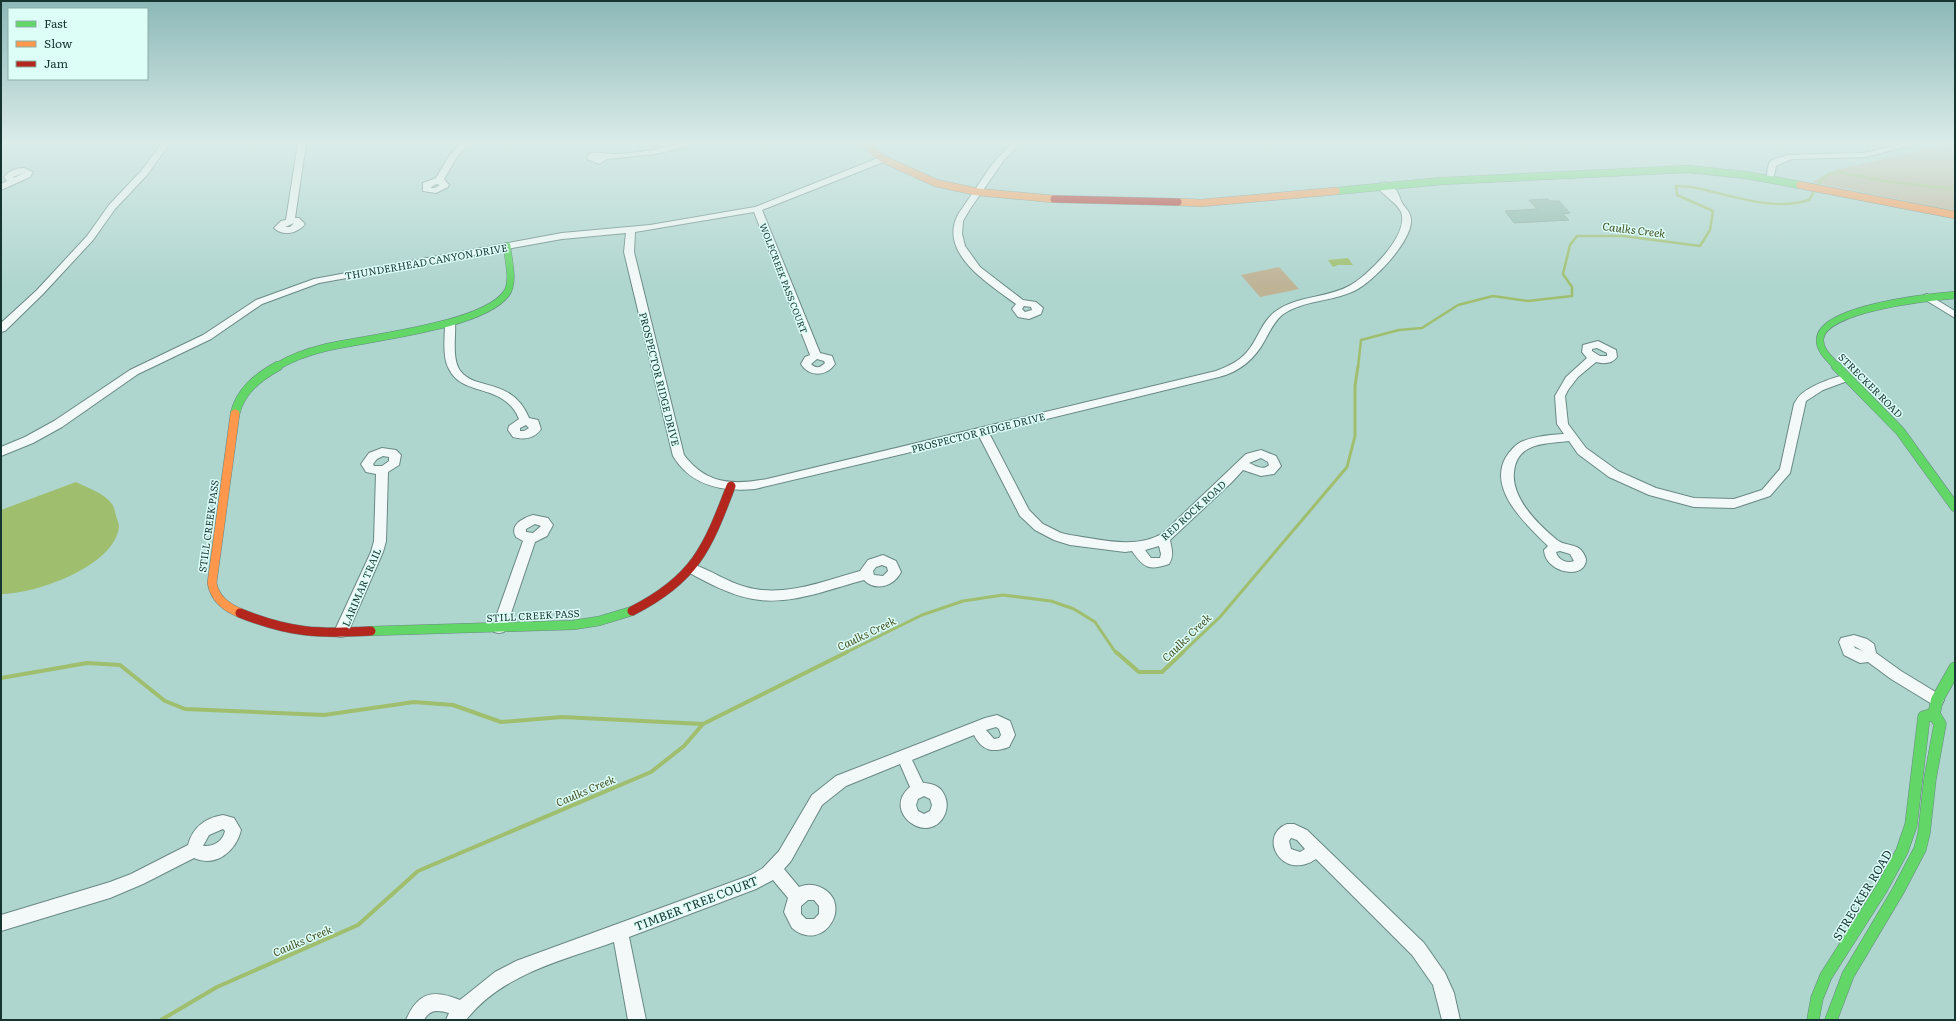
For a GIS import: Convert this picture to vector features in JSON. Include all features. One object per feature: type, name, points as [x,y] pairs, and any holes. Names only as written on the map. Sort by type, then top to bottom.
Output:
[{"type":"street","points":[[1,329],[40,292],[90,238],[112,207],[127,191]]},
{"type":"street","points":[[290,220],[295,191]]},
{"type":"street","name":"THUNDERHEAD CANYON DRIVE","points":[[1,452],[29,440],[58,424],[129,375],[206,337],[259,302],[317,281],[562,236],[668,225],[757,209],[802,191]]},
{"type":"street","points":[[973,191],[1029,198],[1201,203],[1334,191]]},
{"type":"street","name":"PROSPECTOR RIDGE DRIVE","points":[[631,230],[629,252],[679,456],[690,471],[699,478],[713,483],[731,486],[768,483],[1219,374],[1231,369],[1250,355],[1277,314],[1295,305],[1350,289],[1365,281],[1396,245],[1406,229],[1406,213],[1397,201],[1388,196],[1384,191]]},
{"type":"street","points":[[1831,191],[1955,215]]},
{"type":"street","points":[[978,192],[960,221],[958,242],[964,255],[984,276],[1021,303]]},
{"type":"street","name":"WOLFCREEK PASS COURT","points":[[757,209],[813,351]]},
{"type":"street","name":"STILL CREEK PASS","points":[[507,246],[510,286],[508,292],[497,303],[482,313],[450,323],[323,348],[299,356],[274,368],[251,384],[240,399],[236,408],[211,585],[214,594],[219,601],[237,611],[288,628],[320,633],[580,624],[613,618],[658,598],[692,569],[708,547],[731,486]]},
{"type":"street","name":"STRECKER ROAD","points":[[1955,295],[1927,297],[1856,312],[1830,322],[1821,333],[1820,340],[1824,352],[1846,378],[1874,402],[1892,421],[1955,507]]},
{"type":"street","points":[[1927,297],[1955,315]]},
{"type":"street","points":[[450,323],[452,363],[455,371],[464,379],[508,396],[520,409],[525,421]]},
{"type":"street","points":[[1594,358],[1571,378],[1560,396],[1559,413],[1562,423],[1570,437],[1592,459],[1611,472],[1639,486],[1679,501],[1700,504],[1739,503],[1757,498],[1782,480],[1786,470],[1799,404],[1802,398],[1816,390],[1846,378]]},
{"type":"street","name":"RED ROCK ROAD","points":[[982,431],[1024,513],[1039,527],[1058,537],[1070,540],[1136,547],[1163,539],[1242,464]]},
{"type":"street","points":[[1556,546],[1520,508],[1510,490],[1508,470],[1510,461],[1515,454],[1526,445],[1570,437]]},
{"type":"street","name":"LARIMAR TRAIL","points":[[341,632],[377,552],[380,541],[382,470]]},
{"type":"street","points":[[499,628],[530,539]]},
{"type":"street","points":[[1136,547],[1147,562],[1159,564],[1165,561],[1167,554],[1163,539]]},
{"type":"street","points":[[692,569],[743,591],[764,596],[791,594],[867,574]]},
{"type":"street","points":[[1870,656],[1896,675],[1937,700]]},
{"type":"street","name":"STRECKER ROAD","points":[[1831,1020],[1837,999],[1876,926],[1915,860],[1924,834],[1930,778],[1940,724],[1934,714],[1937,700],[1955,668]]},
{"type":"street","name":"STRECKER ROAD","points":[[1813,1020],[1817,998],[1826,976],[1864,918],[1902,851],[1911,825],[1924,717],[1934,714]]},
{"type":"street","name":"TIMBER TREE COURT","points":[[459,1015],[489,987],[522,967],[620,932],[756,880],[773,868],[785,856],[817,800],[841,781],[977,727]]},
{"type":"street","points":[[903,756],[919,791]]},
{"type":"street","points":[[1911,825],[1924,834]]},
{"type":"street","points":[[1,922],[110,890],[137,879],[195,849]]},
{"type":"street","points":[[1317,849],[1418,949],[1429,962],[1445,993],[1451,1020]]},
{"type":"street","points":[[773,868],[798,898]]},
{"type":"street","points":[[1864,918],[1876,926]]},
{"type":"street","points":[[620,932],[637,1020]]},
{"type":"street","points":[[415,1020],[425,1006],[438,1001],[444,1001],[459,1015]]},
{"type":"shaded area","points":[[1855,191],[1955,191],[1955,211]]},
{"type":"shaded area","points":[[1348,258],[1353,265],[1338,265],[1333,267],[1328,260]]},
{"type":"shaded area","points":[[1279,267],[1299,289],[1260,297],[1241,275]]},
{"type":"shaded area","points":[[76,482],[105,497],[112,504],[119,527],[114,541],[103,554],[88,566],[71,576],[33,589],[16,593],[1,594],[1,510]]},
{"type":"building","points":[[1548,199],[1550,201],[1559,201],[1570,213],[1563,214],[1569,220],[1514,223],[1505,211],[1537,209],[1529,200]]},
{"type":"waterway","name":"Caulks Creek","points":[[1358,367],[1361,340],[1399,330],[1422,328],[1458,305],[1493,296],[1528,301],[1572,296],[1572,287],[1563,274],[1570,245],[1577,236],[1623,236],[1700,246],[1710,230],[1713,211],[1677,195],[1677,191]]},
{"type":"waterway","name":"Caulks Creek","points":[[1706,191],[1750,201],[1780,204],[1809,200],[1815,191]]},
{"type":"waterway","name":"Caulks Creek","points":[[1182,653],[1220,617],[1347,467],[1355,436],[1355,386],[1358,366]]},
{"type":"waterway","name":"Caulks Creek","points":[[845,653],[922,615],[963,601],[1003,595],[1051,601],[1074,609],[1095,622],[1116,653]]},
{"type":"waterway","name":"Caulks Creek","points":[[1116,652],[1139,672],[1162,672],[1183,652]]},
{"type":"waterway","name":"Caulks Creek","points":[[703,724],[845,653]]},
{"type":"waterway","points":[[1,678],[87,663],[120,665],[165,701],[185,709],[324,715],[414,702],[453,705],[501,722],[562,717],[703,724]]},
{"type":"waterway","name":"Caulks Creek","points":[[161,1020],[217,987],[358,925],[418,871],[651,772],[684,746],[703,724]]},
{"type":"traffic: fast","points":[[235,414],[242,396],[255,381],[270,370],[305,353],[341,344],[449,323],[474,315],[494,305],[506,294],[510,283],[507,246]]},
{"type":"traffic: fast","points":[[1955,295],[1903,301],[1860,311],[1842,318],[1828,326],[1820,338],[1821,345],[1826,355],[1900,431],[1955,507]]},
{"type":"traffic: fast","points":[[371,631],[573,625],[599,621],[632,611]]},
{"type":"traffic: fast","points":[[1831,1020],[1848,975],[1898,891],[1920,849],[1924,833],[1930,779],[1940,724],[1934,714],[1937,700],[1955,668]]},
{"type":"traffic: fast","points":[[1813,1020],[1817,998],[1826,976],[1882,888],[1902,851],[1911,825],[1924,717],[1934,714]]},
{"type":"traffic: slow","points":[[972,191],[1029,198],[1054,199]]},
{"type":"traffic: slow","points":[[1178,202],[1201,203],[1336,191]]},
{"type":"traffic: slow","points":[[1829,191],[1955,215]]},
{"type":"traffic: slow","points":[[235,414],[212,583],[213,589],[218,598],[230,608],[240,613]]},
{"type":"traffic: jam","points":[[1054,199],[1178,202]]},
{"type":"traffic: jam","points":[[632,611],[671,588],[685,575],[706,545],[715,527],[731,486]]},
{"type":"traffic: jam","points":[[240,613],[269,624],[311,633],[371,631]]}]
